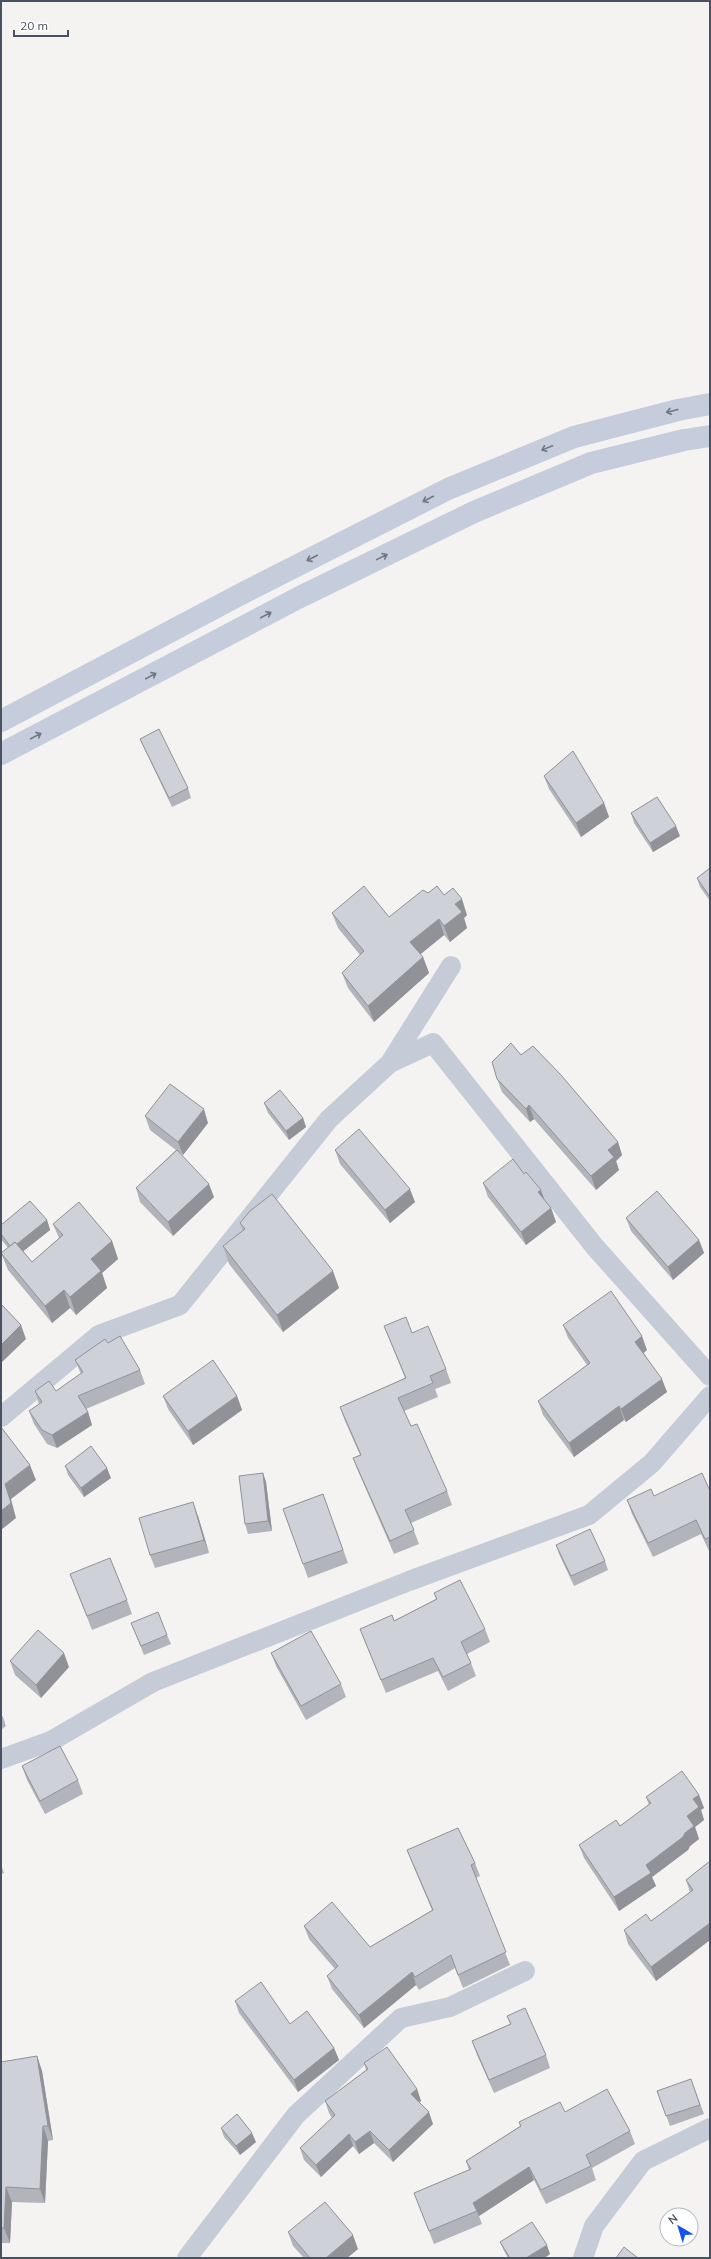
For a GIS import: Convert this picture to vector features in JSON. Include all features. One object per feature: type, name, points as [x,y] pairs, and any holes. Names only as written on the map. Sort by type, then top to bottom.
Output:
[{"type":"main road","points":[[1,721],[242,593],[448,489],[574,437],[678,410],[710,404]]},
{"type":"main road","points":[[1,754],[298,598],[474,512],[591,463],[684,440],[710,436]]},
{"type":"street","points":[[1,1417],[99,1335],[180,1305],[329,1119],[390,1063],[451,966]]},
{"type":"street","points":[[390,1063],[433,1043],[594,1247],[710,1376]]},
{"type":"street","points":[[1,1759],[51,1741],[153,1682],[409,1581],[589,1515],[652,1463],[710,1396]]},
{"type":"street","points":[[187,2258],[296,2116],[401,2018],[450,2007],[525,1971]]},
{"type":"street","points":[[583,2258],[594,2226],[643,2161],[710,2128]]},
{"type":"building","points":[[159,729],[188,788],[169,798],[140,739]]},
{"type":"building","points":[[573,751],[604,803],[576,823],[544,776]]},
{"type":"building","points":[[657,797],[676,826],[650,843],[631,813]]},
{"type":"building","points":[[710,868],[710,897],[697,878]]},
{"type":"building","points":[[364,886],[389,917],[423,890],[428,893],[437,886],[444,895],[453,888],[462,899],[455,904],[462,912],[444,926],[439,919],[410,942],[423,957],[368,1006],[342,973],[364,951],[332,913]]},
{"type":"building","points":[[511,1043],[521,1055],[533,1046],[561,1075],[618,1142],[608,1150],[614,1157],[591,1176],[529,1105],[526,1109],[497,1079],[492,1062]]},
{"type":"building","points":[[170,1084],[204,1109],[178,1142],[145,1116]]},
{"type":"building","points":[[280,1090],[303,1118],[286,1131],[264,1103]]},
{"type":"building","points":[[359,1129],[410,1189],[385,1210],[335,1150]]},
{"type":"building","points":[[177,1150],[209,1184],[168,1222],[136,1188]]},
{"type":"building","points":[[513,1159],[524,1174],[526,1172],[541,1190],[538,1192],[551,1208],[521,1232],[483,1183]]},
{"type":"building","points":[[657,1191],[699,1240],[668,1267],[626,1218]]},
{"type":"building","points":[[272,1194],[333,1271],[277,1315],[223,1246],[245,1229],[240,1223],[250,1211]]},
{"type":"building","points":[[30,1201],[47,1220],[17,1244],[15,1242],[10,1246],[1,1234],[1,1225]]},
{"type":"building","points":[[79,1202],[112,1241],[91,1259],[101,1271],[70,1297],[64,1290],[45,1306],[1,1253],[15,1242],[32,1262],[63,1235],[53,1224]]},
{"type":"building","points":[[611,1291],[642,1336],[635,1342],[662,1379],[621,1409],[619,1406],[569,1443],[538,1401],[590,1363],[563,1325]]},
{"type":"building","points":[[1,1304],[21,1325],[1,1345]]},
{"type":"building","points":[[406,1317],[412,1333],[428,1326],[446,1369],[430,1376],[433,1383],[398,1398],[411,1426],[417,1424],[447,1491],[405,1510],[414,1530],[390,1541],[353,1458],[361,1455],[340,1407],[406,1378],[384,1326]]},
{"type":"building","points":[[120,1336],[140,1370],[78,1396],[88,1412],[52,1435],[42,1430],[29,1411],[42,1402],[35,1391],[49,1381],[56,1391],[83,1372],[75,1360],[105,1339],[108,1343]]},
{"type":"building","points":[[213,1360],[237,1396],[188,1431],[163,1396]]},
{"type":"building","points":[[1,1427],[30,1465],[5,1484],[11,1503],[1,1511]]},
{"type":"building","points":[[91,1446],[107,1468],[81,1488],[65,1466]]},
{"type":"building","points":[[263,1473],[268,1521],[245,1524],[239,1476]]},
{"type":"building","points":[[702,1473],[710,1491],[710,1537],[705,1539],[696,1520],[648,1543],[627,1500],[651,1489],[654,1496]]},
{"type":"building","points":[[323,1494],[343,1550],[303,1564],[283,1509]]},
{"type":"building","points":[[193,1502],[204,1540],[150,1555],[139,1518]]},
{"type":"building","points":[[590,1529],[605,1561],[571,1576],[556,1545]]},
{"type":"building","points":[[110,1558],[127,1600],[87,1616],[70,1574]]},
{"type":"building","points":[[460,1580],[485,1629],[461,1642],[471,1663],[443,1677],[433,1658],[381,1680],[360,1629],[392,1615],[394,1621],[437,1599],[434,1593]]},
{"type":"building","points":[[158,1612],[167,1635],[141,1646],[131,1623]]},
{"type":"building","points":[[38,1630],[64,1653],[36,1685],[10,1661]]},
{"type":"building","points":[[311,1631],[341,1684],[301,1706],[271,1653]]},
{"type":"building","points":[[60,1746],[78,1780],[40,1801],[22,1766]]},
{"type":"building","points":[[682,1771],[699,1795],[693,1799],[699,1807],[687,1816],[694,1826],[685,1833],[683,1837],[646,1865],[651,1873],[614,1897],[579,1845],[616,1820],[620,1826],[651,1803],[646,1797]]},
{"type":"building","points":[[458,1828],[475,1863],[471,1865],[506,1952],[458,1975],[451,1955],[415,1977],[412,1972],[359,2015],[327,1976],[338,1966],[304,1926],[332,1902],[370,1947],[433,1910],[407,1850]]},
{"type":"building","points":[[710,1861],[710,1923],[651,1967],[624,1930],[646,1914],[651,1921],[693,1890],[686,1880]]},
{"type":"building","points":[[261,1982],[290,2024],[307,2011],[334,2048],[294,2080],[235,2001]]},
{"type":"building","points":[[525,2008],[546,2055],[489,2080],[472,2041],[511,2024],[507,2016]]},
{"type":"building","points":[[387,2047],[417,2089],[411,2094],[429,2112],[389,2150],[370,2131],[355,2142],[349,2134],[316,2165],[300,2148],[335,2115],[325,2101],[368,2069],[364,2063]]},
{"type":"building","points":[[37,2056],[48,2126],[43,2126],[40,2189],[6,2187],[4,2228],[1,2228],[1,2062]]},
{"type":"building","points":[[691,2079],[700,2105],[666,2116],[657,2091]]},
{"type":"building","points":[[607,2089],[630,2131],[586,2155],[591,2166],[541,2190],[529,2167],[473,2203],[477,2211],[429,2231],[414,2193],[471,2169],[466,2161],[521,2126],[519,2122],[560,2102],[565,2112]]},
{"type":"building","points":[[237,2114],[252,2133],[236,2146],[221,2128]]},
{"type":"building","points":[[325,2202],[353,2235],[326,2258],[310,2258],[288,2232]]},
{"type":"building","points":[[532,2222],[547,2245],[526,2258],[510,2258],[500,2242]]},
{"type":"building","points":[[624,2247],[638,2258],[616,2258]]}]
